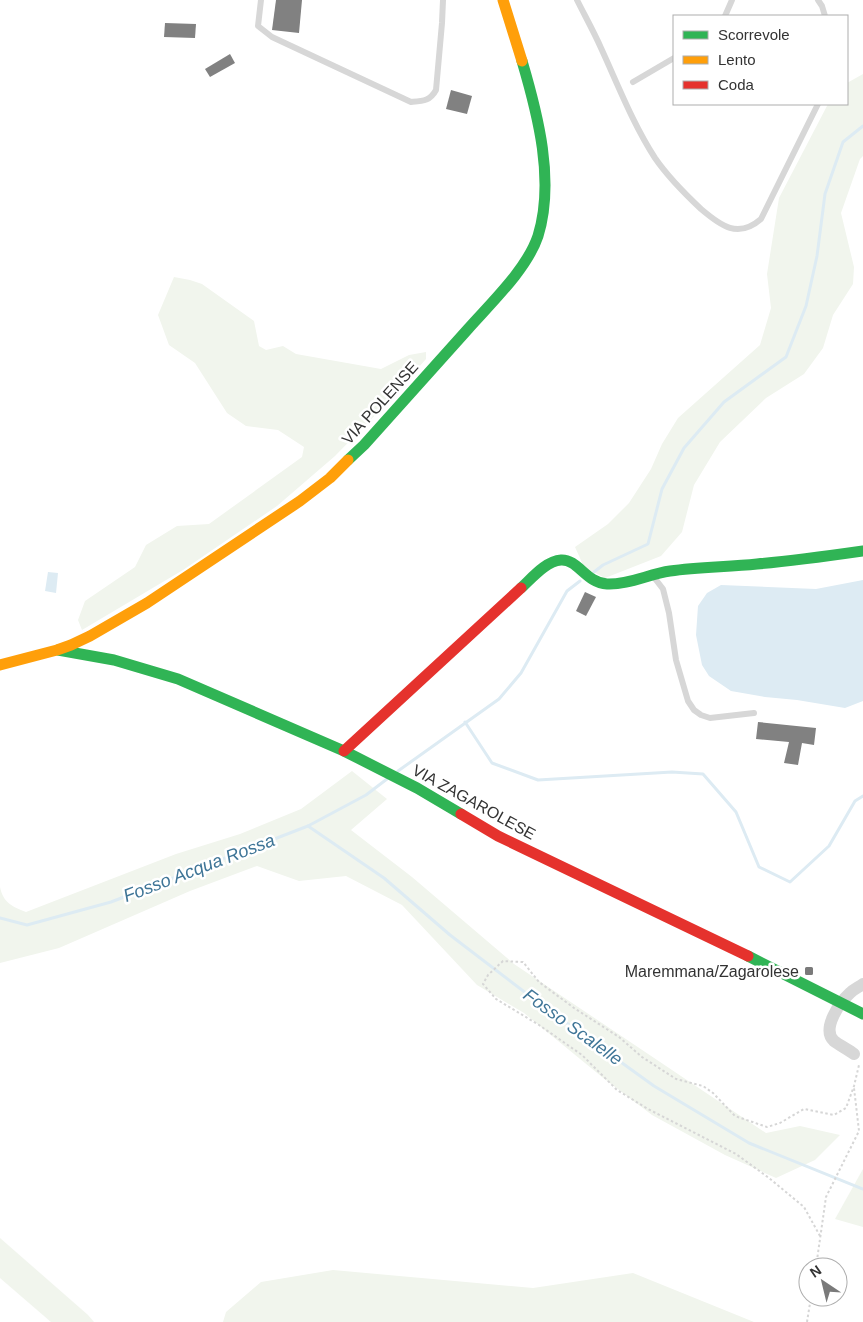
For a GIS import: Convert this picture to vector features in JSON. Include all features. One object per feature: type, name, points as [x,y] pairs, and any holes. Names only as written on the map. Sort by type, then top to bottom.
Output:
[{"type":"street","name":"VIA POLENSE","points":[[0,665],[57,650],[90,636],[161,594],[326,482],[372,437],[501,292],[521,266],[533,247],[540,228],[544,197],[544,168],[541,141],[530,87],[503,0]]},
{"type":"street","points":[[344,751],[538,572],[555,560],[565,560],[578,567],[594,581],[603,584],[617,583],[670,571],[778,562],[863,550]]},
{"type":"street","name":"VIA ZAGAROLESE","points":[[57,650],[114,660],[178,679],[344,751],[398,778],[498,836],[782,972],[863,1014]]},
{"type":"street","points":[[854,1054],[833,1040],[829,1030],[832,1019],[841,1003],[851,992],[863,984]]},
{"type":"lane","points":[[261,0],[258,26],[272,37],[411,102],[425,101],[436,90],[443,0]]},
{"type":"lane","points":[[577,0],[620,92],[656,159],[684,193],[727,228],[744,228],[751,226],[761,219],[818,105]]},
{"type":"lane","points":[[725,15],[732,0]]},
{"type":"lane","points":[[818,0],[825,15]]},
{"type":"lane","points":[[633,82],[673,59]]},
{"type":"lane","points":[[651,574],[665,597],[676,660],[688,701],[694,710],[710,718],[754,713]]},
{"type":"path","points":[[820,1236],[804,1207],[769,1178],[736,1154],[648,1109],[617,1090],[582,1055],[539,1025],[496,999],[483,984],[488,975],[503,961],[523,962],[539,982],[574,1008],[619,1037],[642,1058],[676,1079],[703,1086],[713,1093],[735,1116],[767,1127],[780,1123],[804,1109],[834,1115],[846,1108],[859,1066],[854,1054]]},
{"type":"path","points":[[817,1257],[826,1197],[859,1131],[854,1086]]},
{"type":"path","points":[[807,1322],[809,1307]]},
{"type":"shaded area","points":[[863,74],[863,156],[860,159],[841,213],[854,267],[853,284],[833,315],[823,348],[804,374],[766,398],[720,442],[694,485],[682,532],[661,556],[605,578],[584,567],[575,547],[608,524],[629,503],[651,469],[662,444],[678,418],[760,345],[771,308],[767,274],[779,198],[827,105],[848,105],[848,82]]},
{"type":"shaded area","points":[[174,277],[202,284],[254,321],[259,346],[266,350],[283,346],[296,354],[381,369],[409,355],[426,352],[426,359],[387,403],[335,456],[277,506],[183,570],[82,630],[78,620],[85,601],[135,567],[146,545],[177,526],[209,524],[302,457],[304,447],[278,430],[246,426],[227,413],[195,363],[169,345],[158,315]]},
{"type":"shaded area","points":[[48,572],[58,573],[56,593],[45,591]]},
{"type":"shaded area","points":[[863,580],[863,701],[845,708],[731,691],[709,676],[702,665],[696,635],[698,606],[707,593],[721,585],[816,589]]},
{"type":"shaded area","points":[[352,771],[387,799],[351,830],[412,877],[514,964],[766,1133],[800,1126],[840,1135],[815,1160],[776,1178],[725,1155],[652,1115],[524,1013],[477,985],[402,905],[346,876],[299,881],[257,866],[190,891],[59,948],[0,963],[0,887],[3,897],[9,903],[26,912],[176,854],[240,834],[301,809]]},
{"type":"shaded area","points":[[863,1169],[863,1227],[835,1219]]},
{"type":"shaded area","points":[[0,1238],[94,1322],[51,1322],[0,1278]]},
{"type":"shaded area","points":[[333,1270],[533,1288],[633,1273],[754,1322],[223,1322],[226,1312],[261,1282]]},
{"type":"building","points":[[276,0],[302,0],[299,33],[272,30]]},
{"type":"building","points":[[165,23],[196,24],[195,38],[164,37]]},
{"type":"building","points":[[230,54],[235,63],[210,77],[205,69]]},
{"type":"building","points":[[451,90],[472,96],[467,114],[446,109]]},
{"type":"building","points":[[585,592],[596,597],[586,616],[576,611]]},
{"type":"building","points":[[758,722],[816,728],[814,745],[802,743],[798,765],[784,763],[789,742],[756,739]]},
{"type":"waterway","name":"Fosso Acqua Rossa","points":[[594,572],[603,565],[648,544],[662,489],[684,448],[724,402],[786,357],[806,306],[817,256],[825,194],[843,142],[863,126]]},
{"type":"waterway","name":"Fosso Acqua Rossa","points":[[398,771],[499,699],[521,673],[567,591],[580,581]]},
{"type":"waterway","points":[[465,722],[492,763],[538,780],[672,772],[703,774],[736,812],[759,867],[790,882],[829,846],[855,801],[863,796]]},
{"type":"waterway","name":"Fosso Acqua Rossa","points":[[0,918],[27,925],[111,902],[308,826],[366,795],[387,779]]},
{"type":"waterway","name":"Fosso Scalelle","points":[[308,826],[384,878],[450,935],[539,1003],[654,1086],[749,1143],[863,1189]]},
{"type":"traffic: fast","points":[[348,460],[364,445],[497,297],[526,261],[533,248],[543,215],[545,171],[539,126],[522,61]]},
{"type":"traffic: fast","points":[[521,588],[550,563],[561,560],[572,563],[593,580],[600,583],[615,584],[670,571],[746,565],[863,551]]},
{"type":"traffic: fast","points":[[58,650],[114,660],[178,679],[344,751],[417,788],[461,814]]},
{"type":"traffic: fast","points":[[748,956],[863,1014]]},
{"type":"traffic: slow","points":[[503,0],[522,61]]},
{"type":"traffic: slow","points":[[0,665],[71,645],[147,603],[300,501],[330,478],[348,460]]},
{"type":"traffic: jam","points":[[344,751],[521,588]]},
{"type":"traffic: jam","points":[[461,814],[498,836],[748,956]]},
{"type":"place","name":"Maremmana/Zagarolese","points":[[809,971]]}]
